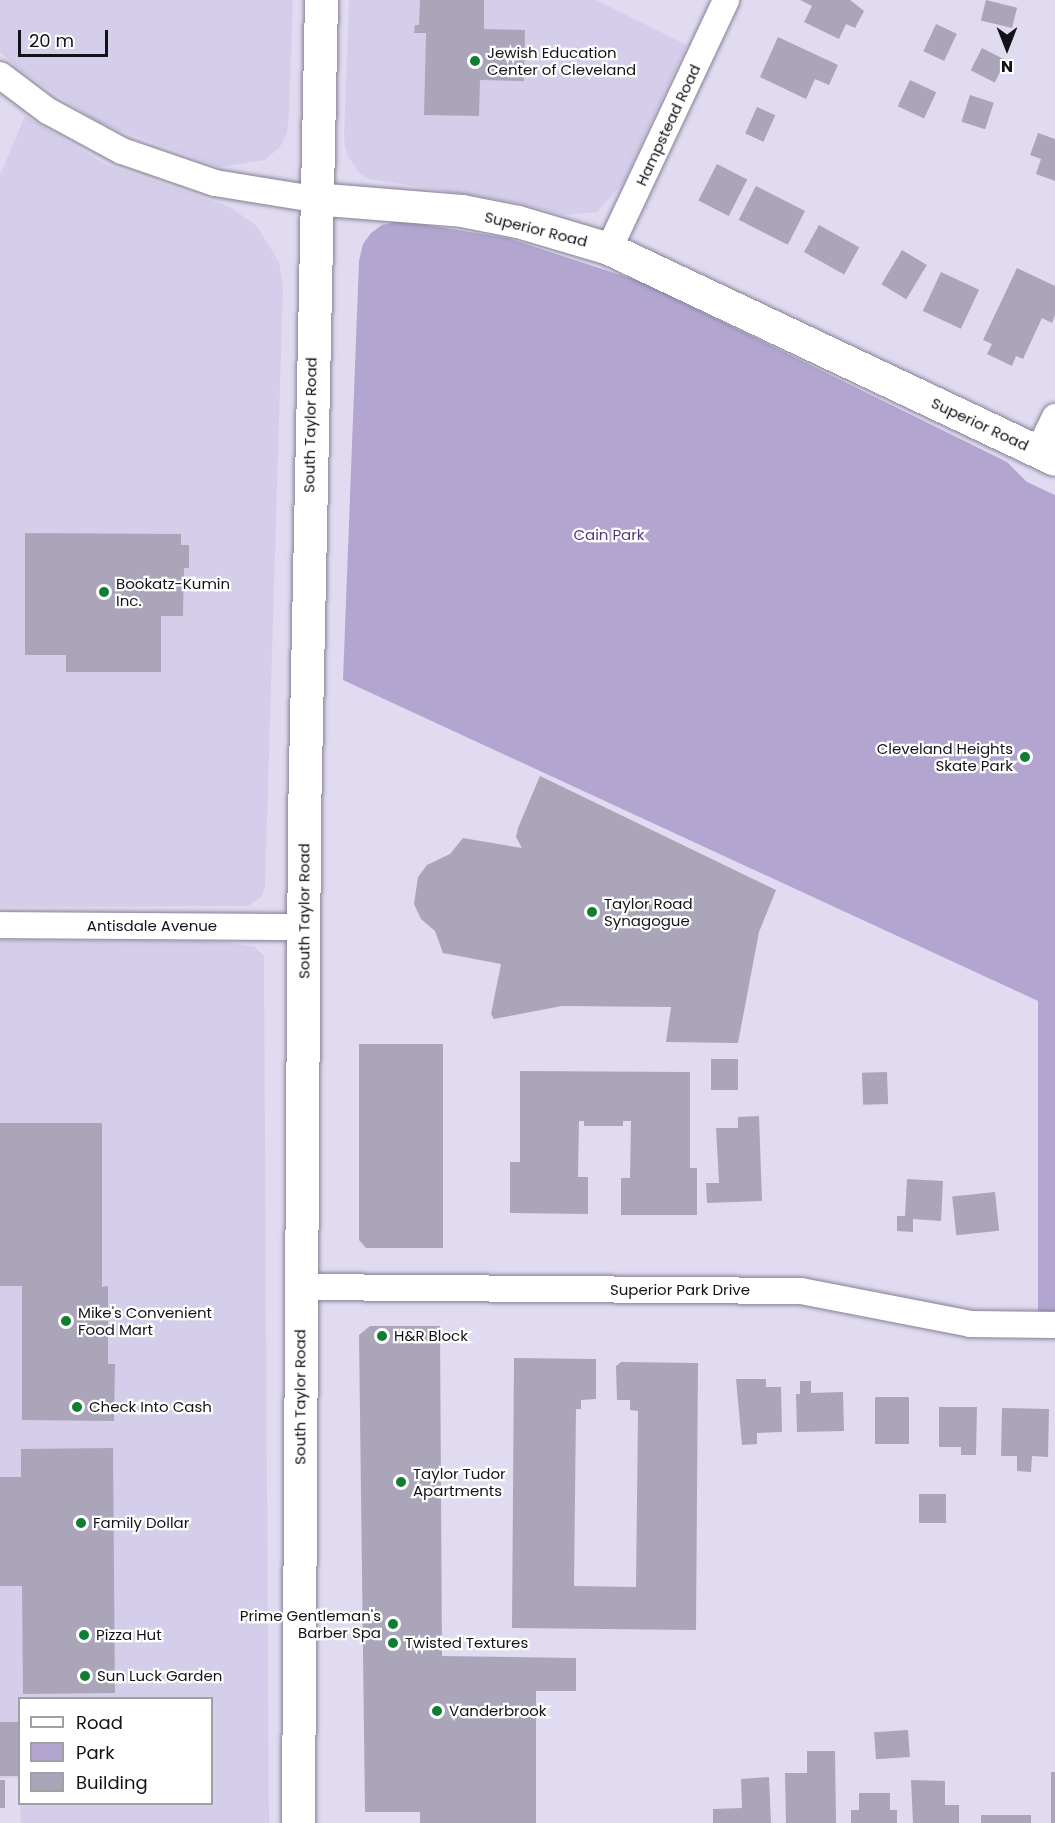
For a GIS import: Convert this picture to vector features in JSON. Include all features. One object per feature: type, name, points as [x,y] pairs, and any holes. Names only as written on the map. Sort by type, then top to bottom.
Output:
[{"type":"main road","name":"South Taylor Road","points":[[298,1823],[304,927],[314,199],[321,0]]},
{"type":"street","name":"Hampstead Road","points":[[609,249],[726,0]]},
{"type":"street","name":"Superior Road","points":[[0,75],[48,111],[122,151],[215,183],[314,199],[462,211],[518,222],[609,249],[1047,456]]},
{"type":"street","points":[[1047,456],[1055,417]]},
{"type":"street","name":"Antisdale Avenue","points":[[0,925],[304,927]]},
{"type":"street","name":"Superior Park Drive","points":[[301,1287],[801,1291],[970,1324],[1055,1325]]},
{"type":"shaded area","points":[[0,0],[293,0],[287,133],[280,147],[265,160],[220,167],[100,123],[21,71],[0,52]]},
{"type":"shaded area","points":[[349,0],[596,0],[687,45],[623,183],[597,212],[564,215],[519,203],[369,179],[360,174],[347,155],[344,139]]},
{"type":"shaded area","points":[[25,116],[105,164],[230,207],[257,226],[279,262],[283,288],[265,887],[261,897],[248,906],[0,907],[0,175]]},
{"type":"shaded area","points":[[0,940],[224,942],[255,947],[264,956],[269,1823],[21,1823],[20,1805],[213,1805],[213,1697],[18,1697],[18,1778],[0,1778]]},
{"type":"green space","name":"Cain Park","points":[[401,221],[507,238],[642,282],[1007,462],[1027,482],[1055,495],[1055,1311],[1038,1311],[1038,1001],[343,680],[359,261],[363,244],[371,233],[382,225]]},
{"type":"building","name":"Jewish Education Center of Cleveland","points":[[420,0],[484,0],[484,29],[525,30],[524,81],[480,80],[479,116],[424,115],[426,33],[414,33],[415,25],[419,25]]},
{"type":"building","points":[[800,0],[850,0],[864,11],[855,28],[846,24],[839,39],[804,22],[812,6]]},
{"type":"building","points":[[986,0],[1017,8],[1012,28],[981,20]]},
{"type":"building","points":[[936,24],[957,34],[944,61],[923,51]]},
{"type":"building","points":[[778,37],[838,65],[829,85],[815,79],[806,99],[760,77]]},
{"type":"building","points":[[982,48],[1006,60],[995,83],[971,70]]},
{"type":"building","points":[[910,80],[936,92],[924,119],[898,106]]},
{"type":"building","points":[[970,95],[994,103],[985,129],[961,122]]},
{"type":"building","points":[[757,107],[775,115],[763,142],[745,133]]},
{"type":"building","points":[[1038,133],[1055,139],[1055,181],[1036,174],[1041,159],[1030,155]]},
{"type":"building","points":[[717,164],[747,179],[729,216],[698,201]]},
{"type":"building","points":[[756,186],[805,211],[788,245],[739,220]]},
{"type":"building","points":[[819,225],[859,247],[844,274],[804,252]]},
{"type":"building","points":[[902,250],[927,265],[906,299],[881,284]]},
{"type":"building","points":[[1017,268],[1055,286],[1055,315],[1052,323],[1042,318],[1023,359],[1016,356],[1012,366],[987,354],[992,344],[983,340]]},
{"type":"building","points":[[941,272],[979,290],[961,329],[923,311]]},
{"type":"building","name":"Bookatz-Kumin Inc.","points":[[25,533],[181,534],[181,545],[189,545],[189,568],[184,568],[183,616],[161,616],[161,672],[66,672],[66,655],[25,655]]},
{"type":"building","name":"Taylor Road Synagogue","points":[[540,776],[776,890],[759,932],[738,1043],[666,1042],[671,1007],[562,1006],[494,1019],[491,1014],[501,964],[443,953],[435,931],[421,919],[414,904],[418,877],[427,865],[450,854],[463,838],[522,848],[516,837],[518,828]]},
{"type":"building","points":[[359,1044],[443,1044],[443,1248],[366,1248],[359,1240]]},
{"type":"building","points":[[711,1059],[738,1059],[738,1090],[711,1090]]},
{"type":"building","points":[[520,1071],[690,1072],[690,1168],[697,1168],[697,1215],[621,1215],[621,1178],[630,1178],[631,1121],[623,1121],[623,1126],[584,1126],[584,1121],[579,1121],[578,1177],[588,1177],[588,1214],[510,1213],[510,1162],[520,1162]]},
{"type":"building","points":[[887,1072],[888,1104],[863,1105],[862,1073]]},
{"type":"building","points":[[759,1116],[762,1201],[707,1203],[706,1183],[719,1183],[716,1128],[738,1128],[738,1117]]},
{"type":"building","points":[[0,1123],[102,1123],[102,1287],[108,1286],[108,1364],[115,1364],[114,1421],[22,1420],[22,1286],[0,1286]]},
{"type":"building","points":[[907,1179],[943,1181],[941,1221],[913,1219],[913,1232],[897,1231],[897,1216],[905,1216]]},
{"type":"building","points":[[995,1192],[999,1231],[956,1235],[952,1196]]},
{"type":"building","points":[[370,1326],[440,1326],[442,1656],[576,1658],[576,1691],[536,1691],[536,1823],[420,1823],[420,1812],[365,1812],[359,1335]]},
{"type":"building","points":[[514,1358],[596,1359],[596,1399],[581,1400],[581,1409],[576,1409],[574,1586],[636,1587],[638,1411],[630,1410],[630,1400],[617,1400],[616,1366],[621,1362],[698,1363],[696,1630],[512,1628]]},
{"type":"building","points":[[736,1379],[766,1379],[766,1387],[781,1387],[782,1432],[757,1433],[757,1444],[742,1445]]},
{"type":"building","points":[[800,1381],[811,1381],[811,1393],[843,1392],[844,1431],[797,1432],[796,1394],[800,1394]]},
{"type":"building","points":[[875,1397],[909,1397],[909,1444],[875,1444]]},
{"type":"building","points":[[939,1407],[977,1407],[976,1455],[961,1455],[961,1447],[939,1447]]},
{"type":"building","points":[[1002,1408],[1049,1409],[1048,1457],[1032,1456],[1031,1472],[1017,1471],[1017,1456],[1001,1456]]},
{"type":"building","points":[[113,1448],[115,1693],[23,1694],[22,1586],[0,1586],[0,1477],[21,1477],[21,1449]]},
{"type":"building","points":[[919,1494],[946,1494],[946,1523],[919,1523]]},
{"type":"building","points":[[0,1722],[18,1722],[18,1776],[0,1776]]},
{"type":"building","points":[[908,1730],[910,1757],[876,1759],[874,1732]]},
{"type":"building","points":[[807,1751],[835,1751],[836,1823],[786,1823],[785,1773],[807,1773]]},
{"type":"building","points":[[1051,1772],[1055,1772],[1055,1823],[1051,1823]]},
{"type":"building","points":[[769,1777],[771,1823],[713,1823],[713,1809],[742,1808],[741,1779]]},
{"type":"building","points":[[0,1780],[5,1780],[5,1808],[0,1808]]},
{"type":"building","points":[[911,1780],[945,1781],[945,1805],[959,1805],[959,1823],[913,1823]]},
{"type":"building","points":[[859,1793],[890,1793],[890,1810],[897,1810],[897,1823],[851,1823],[851,1810],[859,1810]]},
{"type":"building","points":[[981,1815],[1031,1815],[1031,1823],[981,1823]]},
{"type":"place","name":"Jewish Education Center of Cleveland","points":[[475,61]]},
{"type":"place","name":"Bookatz-Kumin Inc.","points":[[104,592]]},
{"type":"place","name":"Cleveland Heights Skate Park","points":[[1025,757]]},
{"type":"place","name":"Taylor Road Synagogue","points":[[592,912]]},
{"type":"place","name":"Mike's Convenient Food Mart","points":[[66,1321]]},
{"type":"place","name":"H&R Block","points":[[382,1336]]},
{"type":"place","name":"Check Into Cash","points":[[77,1407]]},
{"type":"place","name":"Taylor Tudor Apartments","points":[[401,1482]]},
{"type":"place","name":"Family Dollar","points":[[81,1523]]},
{"type":"place","name":"Prime Gentleman's Barber Spa","points":[[393,1624]]},
{"type":"place","name":"Pizza Hut","points":[[84,1635]]},
{"type":"place","name":"Twisted Textures","points":[[393,1643]]},
{"type":"place","name":"Sun Luck Garden","points":[[85,1676]]},
{"type":"place","name":"Vanderbrook","points":[[437,1711]]}]
